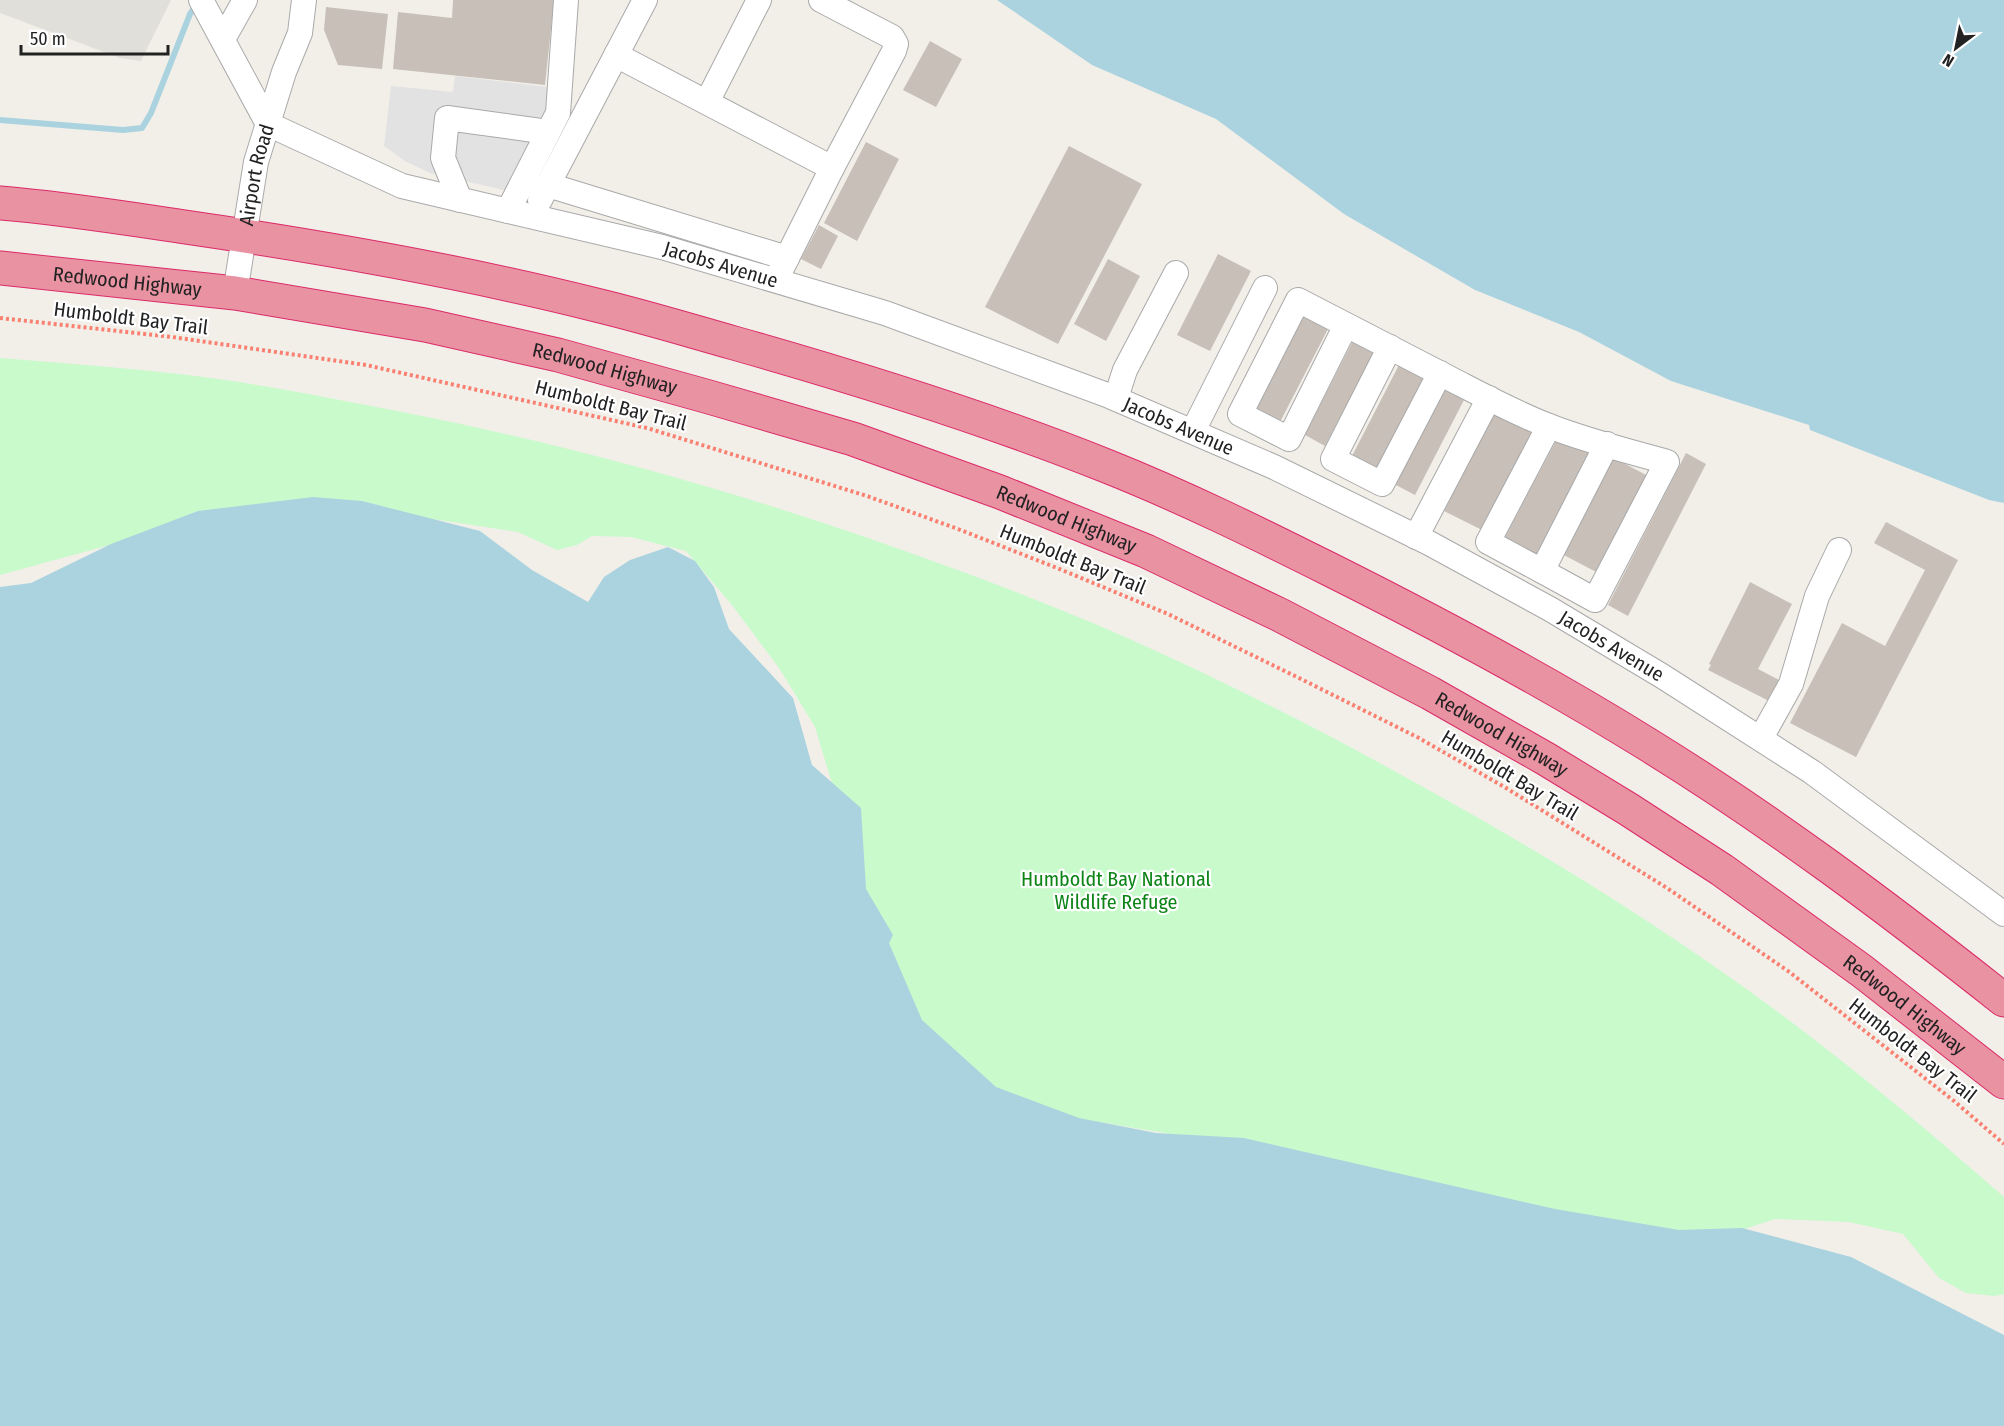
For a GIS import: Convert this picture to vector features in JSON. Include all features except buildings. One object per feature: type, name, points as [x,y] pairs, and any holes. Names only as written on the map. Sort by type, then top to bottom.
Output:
[{"type":"highway","points":[[0,202],[244,235],[419,265],[596,305],[826,369],[981,419],[1112,468],[1244,526],[1394,601],[1516,666],[1648,744],[1796,842],[1899,917],[2004,1000]]},
{"type":"highway","name":"Redwood Highway","points":[[0,268],[235,293],[425,325],[558,355],[853,439],[1000,492],[1146,551],[1280,615],[1419,687],[1526,747],[1628,809],[1722,870],[1797,924],[1907,1005],[2004,1082]]},
{"type":"street","name":"Airport Road","points":[[201,0],[268,124],[256,162],[235,293]]},
{"type":"street","points":[[219,31],[245,0]]},
{"type":"street","points":[[268,124],[284,72],[300,33],[304,0]]},
{"type":"street","points":[[507,211],[558,113],[566,0]]},
{"type":"street","points":[[531,217],[645,0]]},
{"type":"street","points":[[707,102],[759,0]]},
{"type":"street","points":[[776,280],[896,44],[892,37],[821,0]]},
{"type":"street","points":[[616,55],[832,168]]},
{"type":"street","points":[[460,200],[443,158],[447,118],[549,132]]},
{"type":"street","name":"Jacobs Avenue","points":[[268,124],[402,186],[690,255],[885,313],[1116,398],[1193,431],[1416,537],[1550,609],[1761,738],[1812,772],[2004,914]]},
{"type":"street","points":[[548,185],[787,258]]},
{"type":"street","points":[[613,236],[620,207]]},
{"type":"street","points":[[690,255],[697,230]]},
{"type":"street","points":[[1116,398],[1125,370],[1176,273]]},
{"type":"street","points":[[1193,431],[1265,288]]},
{"type":"street","points":[[1346,325],[1289,439],[1240,414],[1298,300],[1489,398],[1549,426],[1667,462],[1595,600],[1488,542],[1549,426]]},
{"type":"street","points":[[1390,347],[1333,459],[1382,484],[1440,373]]},
{"type":"street","points":[[1416,537],[1489,398]]},
{"type":"street","points":[[1542,571],[1607,444]]},
{"type":"street","points":[[1761,738],[1791,684],[1816,596],[1839,550]]},
{"type":"path","name":"Humboldt Bay Trail","points":[[0,318],[172,337],[366,365],[636,425],[747,457],[867,496],[1058,568],[1168,614],[1299,678],[1419,738],[1506,788],[1667,888],[1788,971],[1954,1101],[2004,1144]]},
{"type":"shaded area","points":[[0,0],[171,0],[141,61],[120,58],[0,13]]},
{"type":"shaded area","points":[[455,76],[572,90],[569,120],[525,195],[430,173],[405,161],[384,146],[391,86],[453,92]]},
{"type":"green space","name":"Humboldt Bay National Wildlife Refuge","points":[[0,358],[165,372],[243,383],[466,425],[582,452],[754,501],[868,538],[1019,593],[1167,656],[1335,739],[1528,847],[1666,933],[1798,1027],[1903,1110],[2004,1197],[2004,1294],[1995,1296],[1966,1293],[1939,1278],[1903,1234],[1849,1222],[1775,1219],[1717,1238],[1638,1234],[1269,1150],[994,1105],[931,1037],[858,912],[831,780],[815,727],[779,668],[732,605],[686,551],[631,537],[592,536],[577,545],[557,550],[518,532],[419,517],[223,514],[0,575]]},
{"type":"water","points":[[997,0],[2004,0],[2004,503],[1989,500],[1810,430],[1809,425],[1671,381],[1579,332],[1475,290],[1344,214],[1216,119],[1092,65]]},
{"type":"water","points":[[313,497],[362,501],[480,531],[532,570],[588,602],[604,577],[630,560],[668,547],[695,561],[714,587],[729,629],[793,698],[812,765],[861,808],[866,889],[893,935],[889,943],[922,1020],[996,1087],[1079,1118],[1156,1133],[1244,1138],[1555,1209],[1679,1230],[1742,1228],[1851,1257],[2004,1335],[2004,1426],[0,1426],[0,587],[31,583],[111,544],[198,511]]},
{"type":"waterway","points":[[0,120],[123,130],[142,128],[151,113],[190,14],[197,4]]}]
